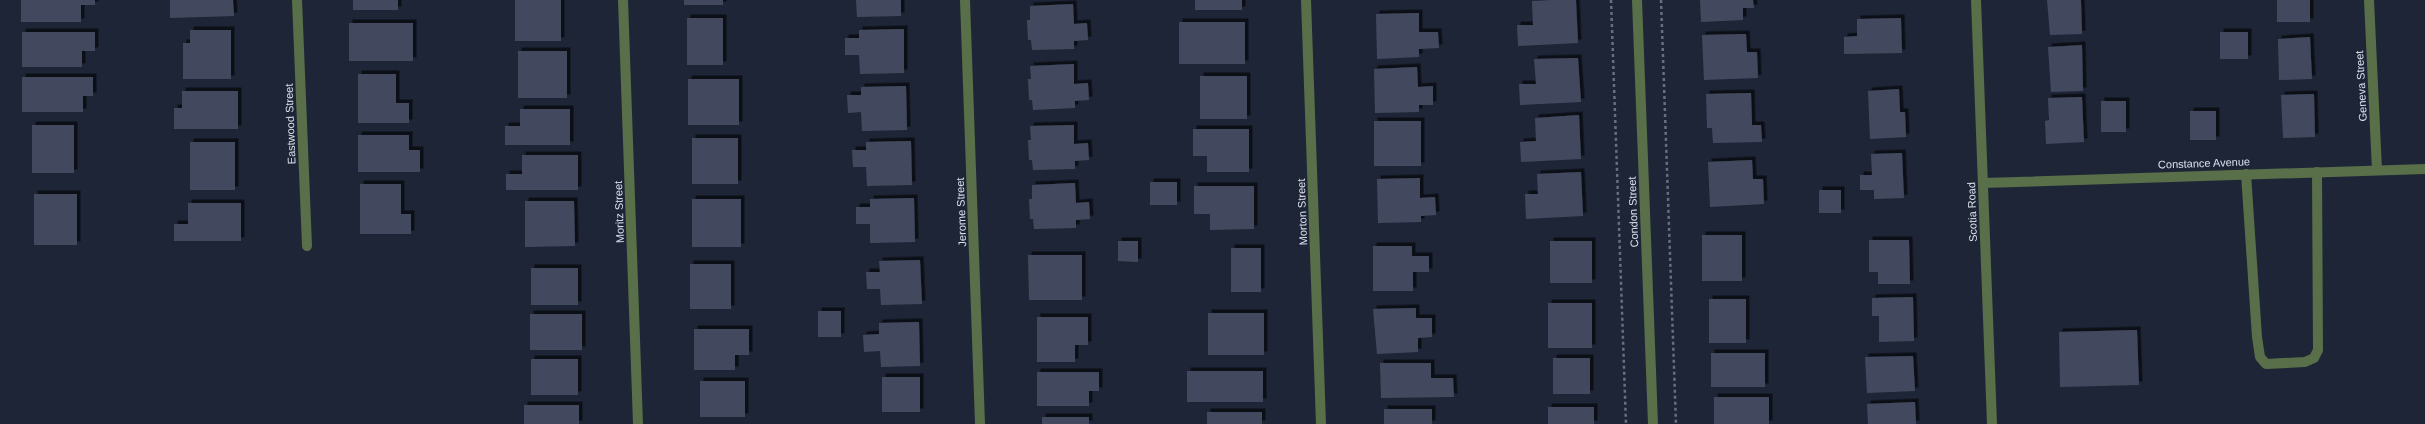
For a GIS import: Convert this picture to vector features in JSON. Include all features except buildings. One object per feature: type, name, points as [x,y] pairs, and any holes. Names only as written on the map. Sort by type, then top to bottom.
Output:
[{"type":"street","name":"Eastwood Street","points":[[297,0],[307,246]]},
{"type":"street","name":"Moritz Street","points":[[623,0],[638,424]]},
{"type":"street","name":"Jerome Street","points":[[965,0],[980,424]]},
{"type":"street","name":"Morton Street","points":[[1306,0],[1321,424]]},
{"type":"street","name":"Condon Street","points":[[1637,0],[1652,424]]},
{"type":"street","name":"Scotia Road","points":[[1976,0],[1992,424]]},
{"type":"street","name":"Geneva Street","points":[[2369,0],[2377,170]]},
{"type":"street","name":"Constance Avenue","points":[[1983,183],[2425,168]]},
{"type":"street","points":[[2246,174],[2257,337],[2260,358],[2266,364],[2305,362],[2314,358],[2318,350],[2316,172]]},
{"type":"path","points":[[1611,0],[1626,424]]},
{"type":"path","points":[[1661,0],[1676,424]]}]
